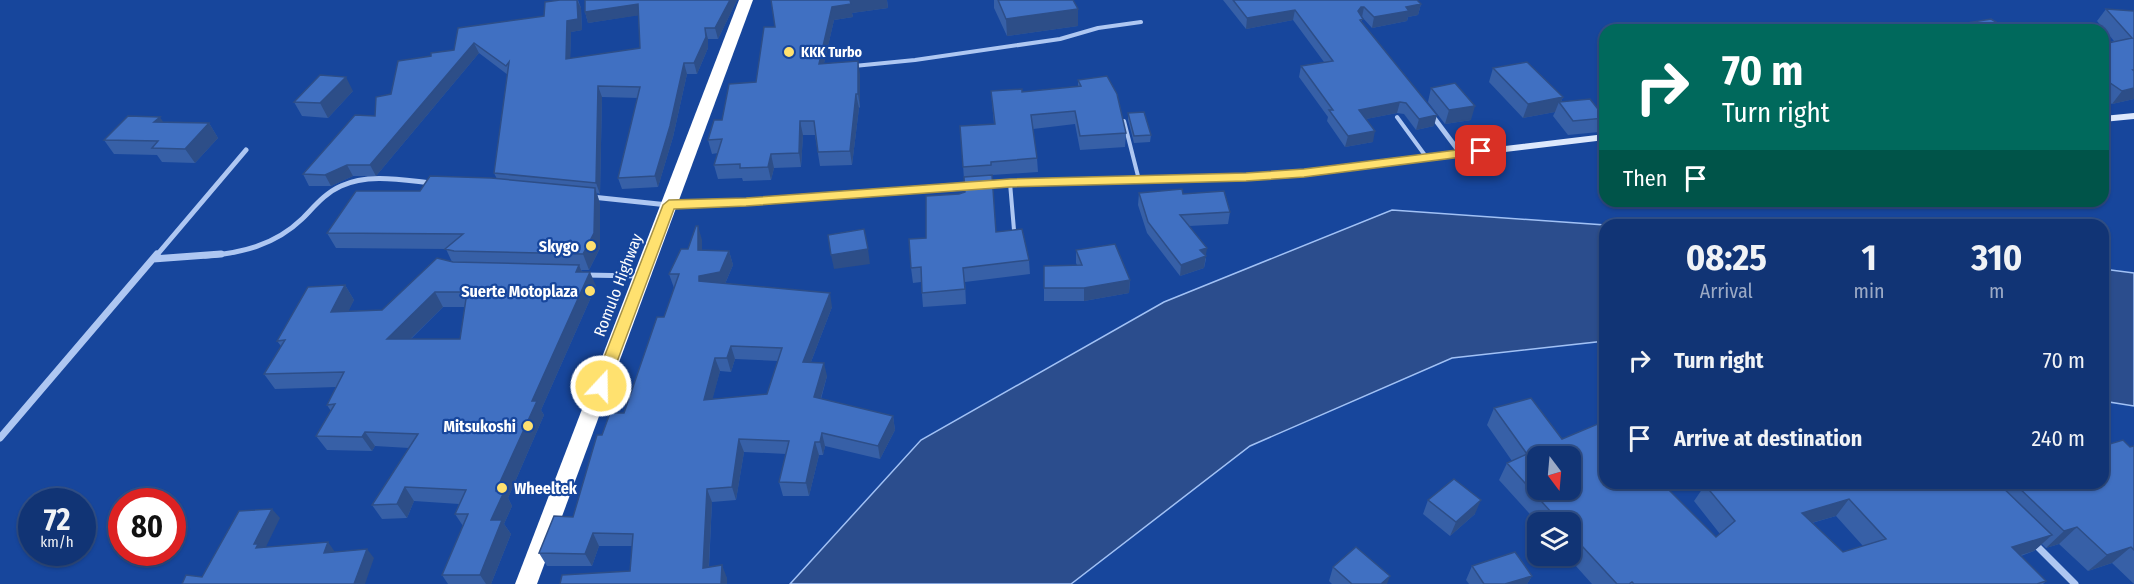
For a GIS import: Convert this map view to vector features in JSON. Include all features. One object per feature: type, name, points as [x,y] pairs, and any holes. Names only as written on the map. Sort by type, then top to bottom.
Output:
[{"type":"highway","name":"Romulo Highway","points":[[526,584],[746,0]]},
{"type":"street","points":[[1426,108],[1461,154]]},
{"type":"street","points":[[2109,118],[2134,116]]},
{"type":"street","points":[[579,196],[669,205],[746,202],[1010,183],[1304,173],[1599,138]]},
{"type":"street","points":[[0,438],[246,150]]},
{"type":"street","points":[[153,259],[235,251],[263,244],[287,232],[330,193],[345,183],[404,180],[439,183]]},
{"type":"street","points":[[2028,537],[2075,584]]},
{"type":"lane","points":[[845,67],[915,60],[1060,39],[1098,28],[1141,22]]},
{"type":"lane","points":[[1397,117],[1427,158]]},
{"type":"lane","points":[[1124,121],[1139,180]]},
{"type":"lane","points":[[1010,183],[1014,230]]},
{"type":"lane","points":[[574,274],[642,276]]},
{"type":"water","points":[[1392,210],[1599,225],[1599,342],[1452,358],[1250,446],[1071,584],[790,584],[921,440],[1164,302]]},
{"type":"water","points":[[2109,270],[2134,273],[2134,406],[2109,402]]},
{"type":"building","points":[[577,0],[578,19],[567,21],[566,59],[640,48],[638,4],[585,12],[585,0],[730,0],[715,28],[705,28],[706,37],[694,63],[684,63],[670,126],[655,176],[618,178],[640,87],[598,86],[596,183],[494,173],[509,62],[506,66],[474,43],[370,165],[347,165],[325,175],[303,174],[355,115],[375,116],[376,97],[391,94],[398,61],[454,50],[458,28],[544,16],[545,2]]},
{"type":"building","points":[[771,0],[850,0],[851,4],[832,7],[819,64],[858,61],[858,94],[856,94],[850,151],[818,152],[814,121],[800,121],[799,153],[771,154],[768,167],[740,168],[740,164],[714,165],[722,139],[708,140],[714,120],[722,120],[729,84],[756,82],[764,27],[775,27]]},
{"type":"building","points":[[998,0],[1073,0],[1078,9],[1006,19]]},
{"type":"building","points":[[1233,0],[1417,0],[1421,4],[1406,7],[1409,11],[1374,17],[1364,7],[1358,11],[1363,19],[1360,20],[1437,115],[1419,119],[1406,103],[1400,102],[1359,110],[1375,131],[1348,136],[1329,110],[1333,110],[1301,66],[1333,61],[1295,10],[1247,18]]},
{"type":"building","points":[[2106,9],[2134,11],[2134,88],[2122,91],[2109,82],[2109,43],[2132,38]]},
{"type":"building","points":[[1991,19],[1999,24],[1961,24]]},
{"type":"building","points":[[1527,62],[1563,97],[1528,104],[1493,68]]},
{"type":"building","points":[[320,75],[346,77],[320,103],[294,102]]},
{"type":"building","points":[[1107,76],[1117,94],[1126,133],[1080,136],[1075,111],[1031,115],[1037,158],[963,167],[960,126],[995,124],[991,91],[1022,89],[1022,92],[1081,86],[1078,80]]},
{"type":"building","points":[[1455,83],[1475,106],[1449,110],[1431,88]]},
{"type":"building","points":[[1590,99],[1599,110],[1599,119],[1573,121],[1559,102]]},
{"type":"building","points":[[1144,112],[1151,135],[1134,136],[1128,113]]},
{"type":"building","points":[[128,116],[160,117],[154,122],[209,123],[185,149],[152,148],[158,141],[104,140]]},
{"type":"building","points":[[992,175],[996,232],[1022,229],[1029,260],[963,268],[965,289],[922,293],[921,267],[911,268],[909,239],[926,238],[926,196],[959,194],[965,192],[964,177]]},
{"type":"building","points":[[430,176],[491,178],[595,188],[594,233],[583,254],[445,249],[463,234],[327,233],[356,191],[420,191]]},
{"type":"building","points":[[1182,189],[1183,194],[1224,191],[1230,212],[1180,215],[1207,248],[1200,250],[1206,256],[1181,265],[1148,222],[1139,193]]},
{"type":"building","points":[[696,226],[698,226],[698,250],[729,251],[720,272],[699,276],[699,281],[830,293],[803,362],[824,363],[814,397],[893,416],[878,446],[822,433],[820,442],[815,442],[806,483],[779,482],[789,441],[739,439],[732,487],[707,489],[703,568],[722,565],[721,584],[560,584],[562,575],[630,571],[633,534],[593,533],[585,554],[539,553],[554,516],[573,517],[597,435],[602,435],[610,413],[624,413],[657,317],[664,317],[679,274],[669,274],[681,249],[688,249]],"holes":[[[731,346],[782,348],[767,394],[704,400],[715,358],[727,358]]]},
{"type":"building","points":[[864,229],[868,249],[831,255],[828,235]]},
{"type":"building","points":[[1115,244],[1130,280],[1084,288],[1044,288],[1044,266],[1082,265],[1076,250]]},
{"type":"building","points":[[437,258],[453,262],[579,265],[576,272],[590,272],[532,401],[537,401],[496,491],[504,492],[491,520],[502,520],[480,575],[442,575],[468,514],[455,514],[466,490],[405,487],[397,504],[372,505],[418,434],[365,432],[362,437],[316,436],[335,404],[327,405],[344,372],[264,374],[285,340],[277,341],[308,287],[345,285],[331,312],[382,310]],"holes":[[[435,292],[467,292],[460,339],[387,339]]]},
{"type":"building","points":[[1531,398],[1562,439],[1599,423],[1599,489],[1668,489],[1716,537],[1735,521],[1708,489],[2004,489],[2052,535],[2012,547],[2046,581],[2037,584],[1634,584],[1632,582],[1617,584],[1581,545],[1581,512],[1551,512],[1540,500],[1581,500],[1581,446],[1527,446],[1527,454],[1494,408]],"holes":[[[1849,499],[1886,539],[1843,552],[1802,513]]]},
{"type":"building","points":[[2123,440],[2130,447],[2134,446],[2134,550],[2131,547],[2107,555],[2077,527],[2064,531],[2020,489],[2109,489],[2109,444]]},
{"type":"building","points":[[1527,454],[1527,485],[1507,463]]},
{"type":"building","points":[[1454,479],[1481,500],[1456,522],[1428,500]]},
{"type":"building","points":[[272,509],[254,544],[258,544],[256,548],[328,542],[324,553],[367,549],[354,584],[182,584],[186,575],[202,577],[239,511]]},
{"type":"building","points":[[1356,547],[1390,576],[1381,584],[1352,584],[1333,567]]},
{"type":"building","points":[[1515,552],[1532,576],[1505,584],[1484,584],[1472,566]]},
{"type":"place","name":"KKK Turbo","points":[[789,52]]},
{"type":"place","name":"Skygo","points":[[591,246]]},
{"type":"place","name":"Suerte Motoplaza","points":[[590,291]]},
{"type":"place","name":"Mitsukoshi","points":[[528,426]]},
{"type":"place","name":"Wheeltek","points":[[502,488]]},
{"type":"route","points":[[601,386],[669,205],[746,202],[1010,183],[1246,177],[1304,173],[1481,151]]}]
